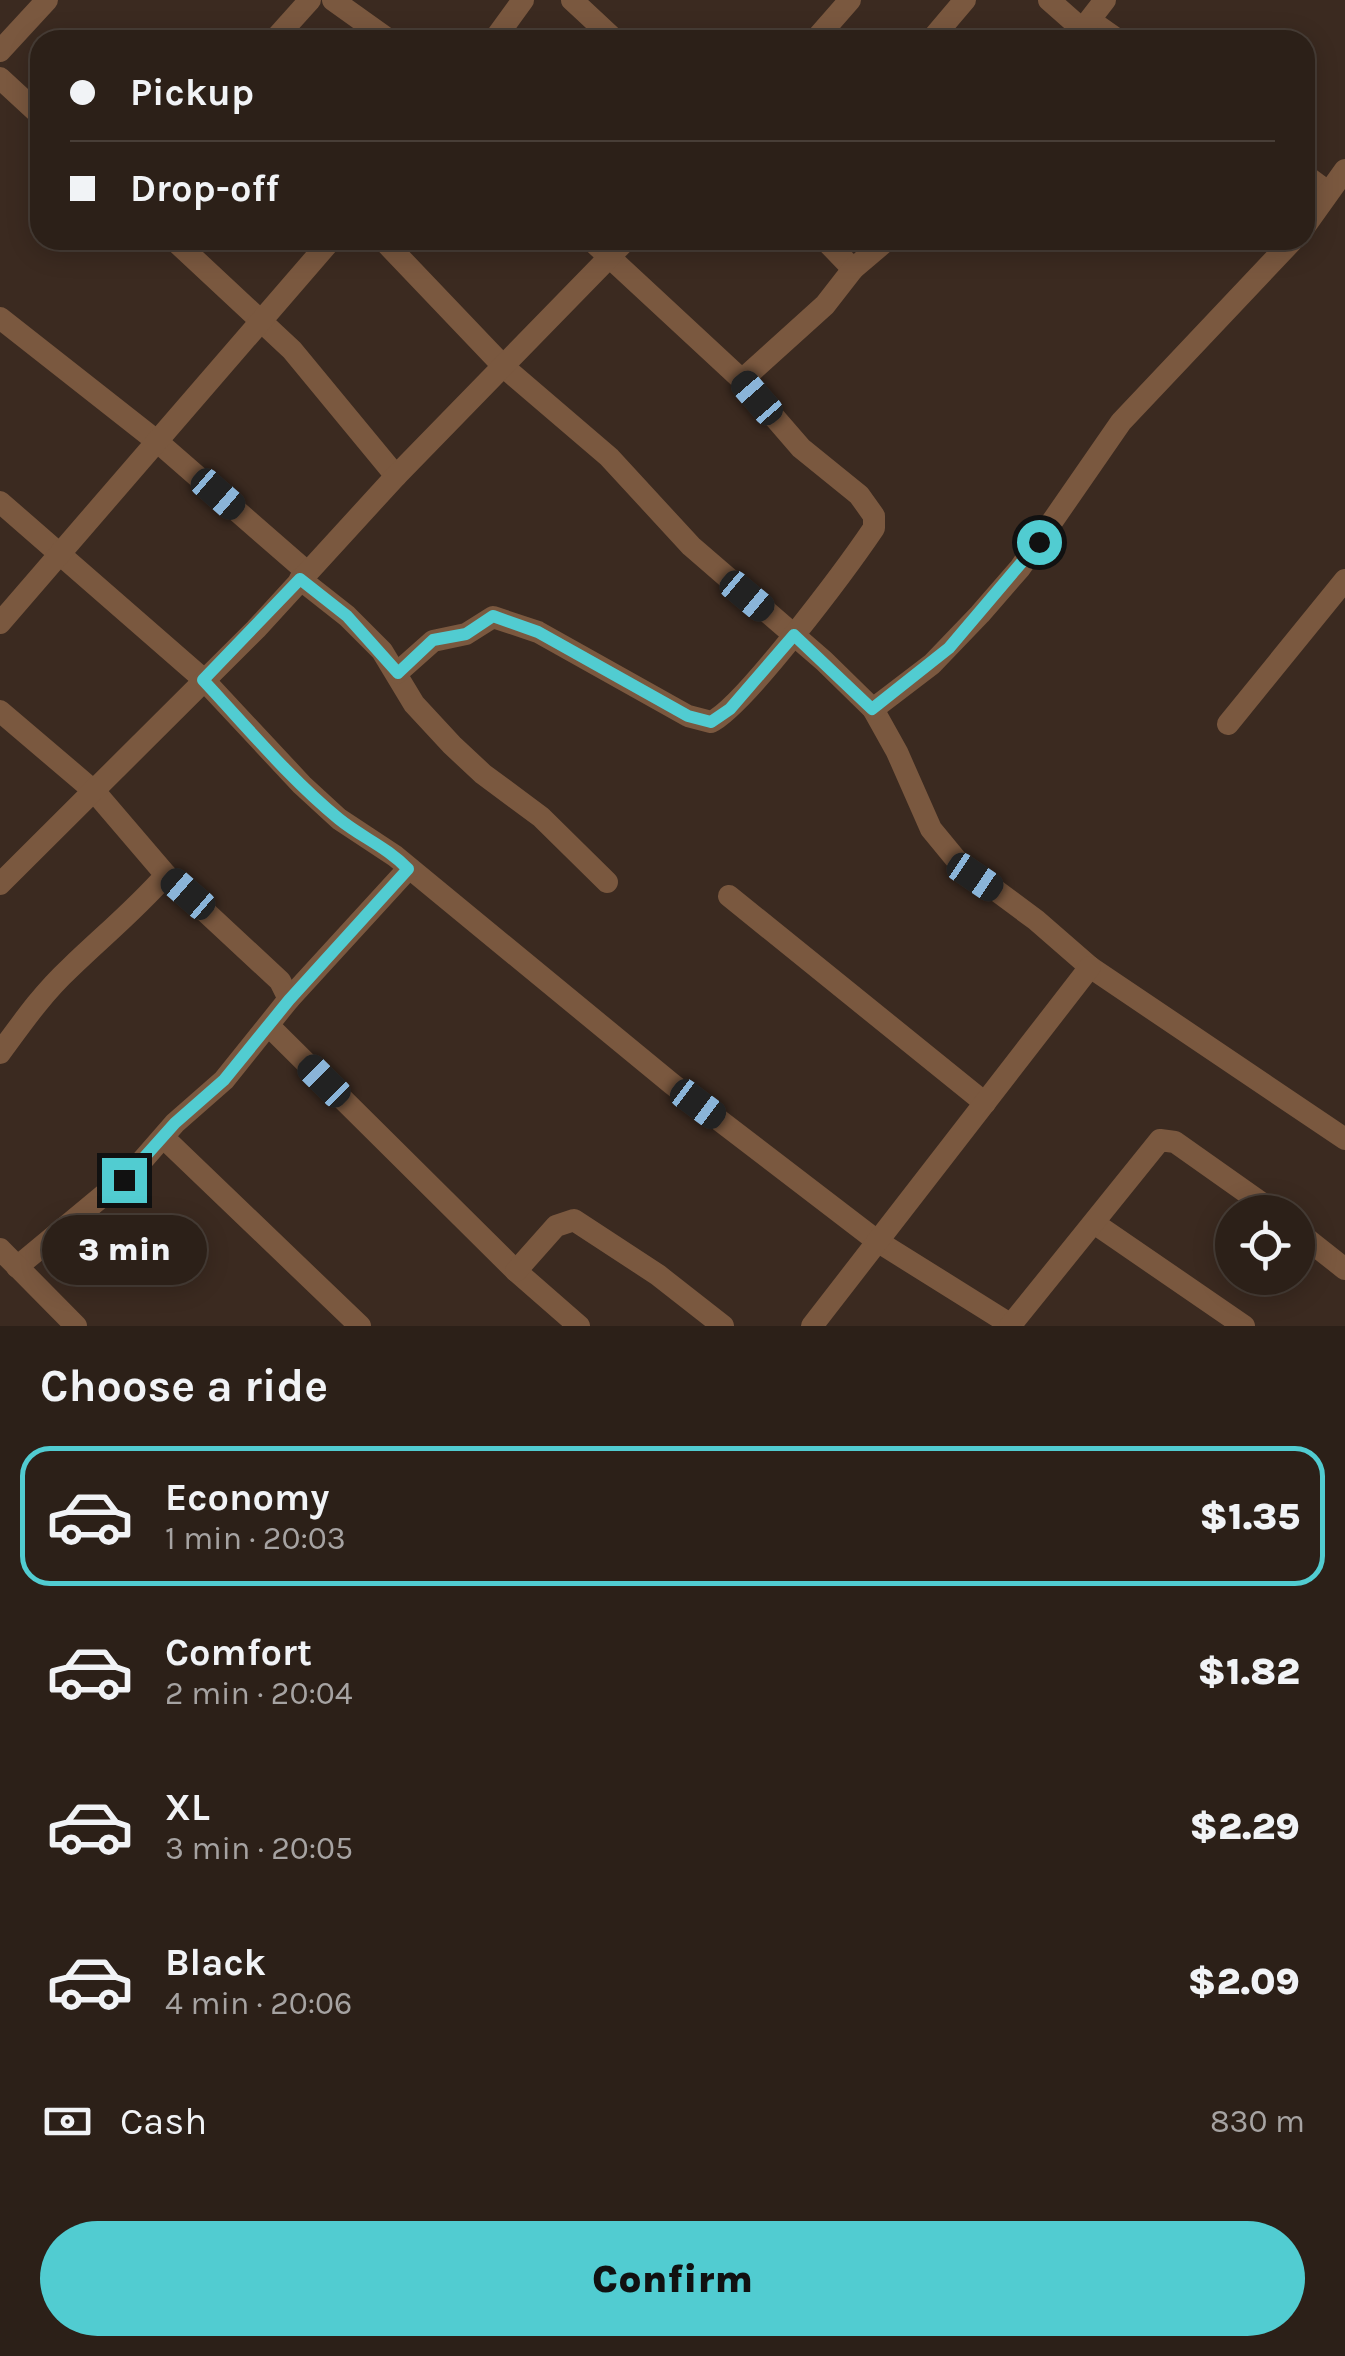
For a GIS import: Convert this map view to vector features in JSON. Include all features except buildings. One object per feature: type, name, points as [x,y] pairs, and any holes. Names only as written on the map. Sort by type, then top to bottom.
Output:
[{"type":"street","points":[[0,51],[47,0]]},
{"type":"street","points":[[283,30],[310,0]]},
{"type":"street","points":[[333,0],[374,30]]},
{"type":"street","points":[[502,30],[524,0]]},
{"type":"street","points":[[572,0],[604,30]]},
{"type":"street","points":[[824,30],[850,0]]},
{"type":"street","points":[[940,30],[965,0]]},
{"type":"street","points":[[1049,0],[1083,30],[1105,0]]},
{"type":"street","points":[[0,78],[30,106]]},
{"type":"street","points":[[1315,211],[1345,170]]},
{"type":"street","points":[[1315,183],[1328,192]]},
{"type":"street","points":[[185,250],[292,350],[396,476]]},
{"type":"street","points":[[0,623],[322,250]]},
{"type":"street","points":[[393,250],[504,367],[609,457],[692,546],[872,709],[897,752],[931,829],[952,855],[1090,967],[1345,1139]]},
{"type":"street","points":[[398,673],[433,640],[466,634],[493,616],[538,632],[688,716],[711,722],[730,709],[794,635],[874,528],[874,516],[860,495],[801,448],[742,380],[600,250]]},
{"type":"street","points":[[0,884],[95,792],[616,250]]},
{"type":"street","points":[[835,250],[853,268]]},
{"type":"street","points":[[742,380],[824,304],[853,268],[874,250]]},
{"type":"street","points":[[872,709],[932,664],[980,614],[1020,568],[1122,422],[1284,250]]},
{"type":"street","points":[[0,318],[159,443],[347,616],[398,673],[414,704],[452,746],[541,818],[607,882]]},
{"type":"street","points":[[0,502],[203,680],[312,795],[672,1084],[877,1241],[1011,1326],[1155,1144],[1167,1140],[1251,1195]]},
{"type":"street","points":[[1228,724],[1345,580]]},
{"type":"street","points":[[0,711],[95,792],[166,875],[280,981],[289,1000]]},
{"type":"street","points":[[76,1326],[6,1257],[124,1180],[224,1080],[289,1000],[408,869]]},
{"type":"street","points":[[0,1053],[18,1025],[59,979],[113,932],[166,875]]},
{"type":"street","points":[[729,896],[985,1103]]},
{"type":"street","points":[[812,1326],[1090,967]]},
{"type":"street","points":[[270,1027],[516,1271],[579,1326]]},
{"type":"street","points":[[164,1138],[360,1326]]},
{"type":"street","points":[[516,1271],[556,1226],[574,1220],[658,1275],[723,1326]]},
{"type":"street","points":[[1094,1222],[1230,1322]]},
{"type":"street","points":[[1315,1245],[1345,1268]]},
{"type":"route","points":[[124,1180],[175,1123],[224,1080],[289,1000],[408,869],[396,856],[338,818],[302,785],[203,680],[300,579],[347,616],[398,673],[433,640],[466,634],[493,616],[538,632],[688,716],[711,722],[730,709],[794,635],[872,709],[949,648],[1039,542]]}]
